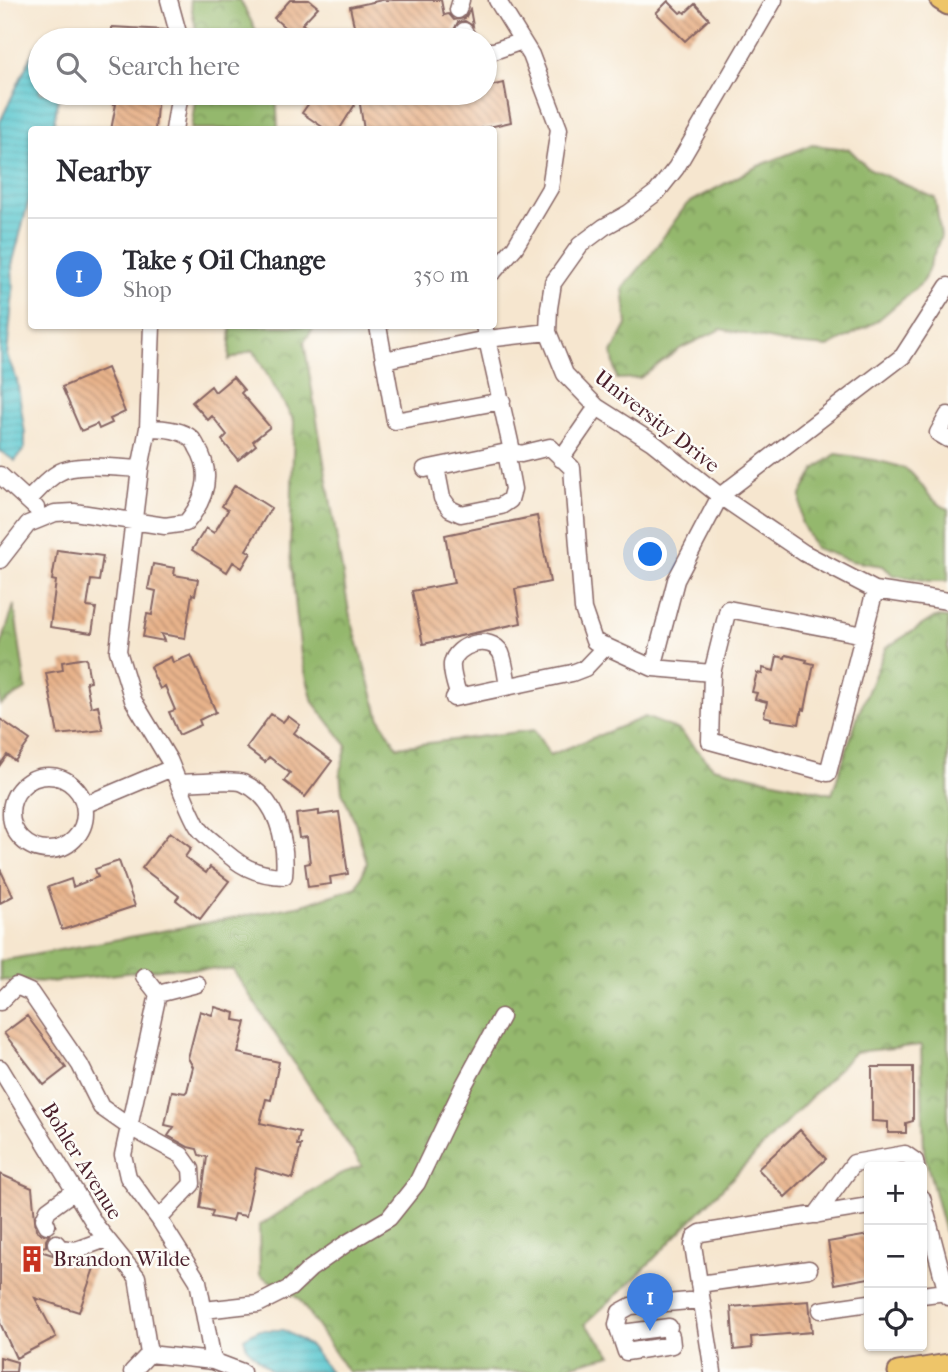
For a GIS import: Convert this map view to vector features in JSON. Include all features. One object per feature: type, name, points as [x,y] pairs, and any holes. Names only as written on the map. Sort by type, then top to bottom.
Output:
[{"type":"main road","points":[[940,0],[948,5]]},
{"type":"main road","points":[[900,1372],[948,1364]]},
{"type":"street","points":[[169,0],[177,28]]},
{"type":"street","points":[[497,0],[531,55],[559,129],[550,188],[515,247],[497,268]]},
{"type":"street","name":"University Drive","points":[[774,0],[676,167],[657,192],[580,244],[553,284],[548,332],[565,373],[597,407],[652,442],[720,496],[804,553],[875,590],[948,601]]},
{"type":"street","points":[[497,50],[522,41]]},
{"type":"street","points":[[175,126],[178,105]]},
{"type":"street","points":[[653,668],[676,580],[720,496],[903,356],[948,286]]},
{"type":"street","points":[[84,805],[175,776],[242,782],[264,797],[277,819],[286,859],[284,876],[265,876],[238,865],[198,828],[175,776],[133,699],[118,651],[140,470],[148,428],[152,329]]},
{"type":"street","points":[[378,329],[395,421],[502,401]]},
{"type":"street","points":[[384,360],[486,332],[548,332]]},
{"type":"street","points":[[486,332],[502,401],[509,452],[513,489],[510,500],[501,506],[461,514],[450,509],[442,498],[430,468],[509,452],[521,454],[550,447],[572,468],[583,609],[594,641],[653,668],[712,673]]},
{"type":"street","points":[[561,458],[597,407]]},
{"type":"street","points":[[948,415],[938,433],[948,439]]},
{"type":"street","points":[[0,561],[28,524],[55,513],[74,512],[165,526],[186,523],[199,508],[206,487],[206,460],[192,438],[167,428],[148,428]]},
{"type":"street","points":[[29,499],[58,472],[69,469],[103,467],[140,470]]},
{"type":"street","points":[[0,475],[29,499],[44,518]]},
{"type":"street","points":[[864,635],[728,609],[712,673],[710,741],[828,773],[864,635],[875,590]]},
{"type":"street","points":[[508,686],[501,654],[488,643],[478,643],[461,649],[452,664],[456,697],[572,673],[585,668],[606,646]]},
{"type":"street","points":[[50,776],[61,778],[72,785],[80,794],[84,805],[82,829],[75,839],[53,850],[41,850],[29,845],[14,827],[11,815],[18,792],[27,783],[50,776]]},
{"type":"street","points":[[144,976],[158,994]]},
{"type":"street","points":[[158,994],[197,984]]},
{"type":"street","points":[[0,1002],[16,986],[30,992],[80,1065],[101,1107],[128,1126],[181,1155],[191,1169],[192,1184],[159,1219]]},
{"type":"street","points":[[158,994],[123,1154],[128,1177],[159,1219],[198,1281],[213,1361]]},
{"type":"street","points":[[204,1310],[258,1304],[290,1288],[310,1269],[389,1218],[417,1183],[501,1017]]},
{"type":"street","name":"Bohler Avenue","points":[[0,1068],[96,1226],[137,1277],[149,1354]]},
{"type":"street","points":[[816,1215],[855,1163],[905,1154],[915,1162]]},
{"type":"street","points":[[47,1225],[44,1219],[48,1210],[74,1191]]},
{"type":"street","points":[[713,1372],[693,1245],[695,1237],[701,1233],[864,1207]]},
{"type":"street","points":[[927,1217],[947,1294],[927,1295]]},
{"type":"street","points":[[56,1243],[60,1248],[76,1250],[106,1239]]},
{"type":"street","points":[[699,1284],[809,1269]]},
{"type":"street","points":[[665,1302],[670,1332],[625,1343],[617,1325],[620,1312],[631,1306],[665,1302],[701,1300]]},
{"type":"street","points":[[821,1310],[864,1304]]},
{"type":"street","points":[[132,1372],[149,1354],[213,1361],[242,1372]]},
{"type":"green space","points":[[190,0],[240,0],[255,28],[196,28]]},
{"type":"green space","points":[[194,105],[277,105],[278,126],[191,126]]},
{"type":"green space","points":[[811,145],[849,149],[868,168],[935,198],[941,236],[923,282],[876,322],[828,347],[792,344],[721,329],[681,348],[640,378],[617,379],[612,353],[627,325],[623,288],[687,204],[756,167]]},
{"type":"green space","points":[[231,329],[313,329],[304,342],[349,612],[380,719],[397,747],[534,730],[550,755],[645,717],[679,730],[713,767],[832,794],[858,715],[886,648],[935,617],[948,618],[948,1244],[924,1152],[921,1045],[855,1052],[634,1279],[585,1324],[612,1355],[545,1372],[348,1372],[299,1299],[260,1275],[259,1226],[340,1174],[362,1166],[233,970],[169,968],[50,982],[0,980],[0,961],[302,905],[357,887],[367,863],[355,822],[342,792],[340,771],[347,746],[313,702],[301,656],[290,553],[294,421],[253,350],[229,360]]},
{"type":"green space","points":[[836,454],[875,460],[905,469],[934,500],[948,509],[948,581],[893,575],[883,566],[851,561],[815,548],[801,522],[801,495],[815,469]]},
{"type":"green space","points":[[14,605],[26,689],[0,705],[0,649]]},
{"type":"water","points":[[28,63],[28,105],[57,105],[54,126],[28,126],[28,204],[12,265],[13,292],[7,356],[17,380],[25,434],[25,448],[15,461],[0,451],[0,122]]},
{"type":"water","points":[[258,1330],[284,1330],[311,1347],[330,1372],[272,1372],[247,1348],[244,1338]]},
{"type":"building","points":[[290,0],[309,0],[318,7],[302,24],[308,28],[285,28],[274,18]]},
{"type":"building","points":[[382,0],[441,0],[444,15],[449,14],[454,20],[465,18],[470,9],[473,26],[465,21],[458,22],[455,28],[354,28],[350,7]]},
{"type":"building","points":[[668,1],[680,13],[685,13],[695,4],[709,19],[685,41],[656,13]]},
{"type":"building","points":[[504,83],[511,122],[494,126],[363,126],[360,105],[497,105],[497,84]]},
{"type":"building","points":[[116,105],[157,105],[155,126],[112,126]]},
{"type":"building","points":[[308,105],[355,105],[342,126],[321,126],[302,113]]},
{"type":"building","points":[[107,368],[125,412],[110,419],[112,423],[99,429],[97,424],[81,431],[62,387]]},
{"type":"building","points":[[233,377],[244,390],[241,393],[270,427],[253,441],[256,445],[238,460],[222,440],[227,435],[212,416],[208,420],[192,402],[211,386],[215,392]]},
{"type":"building","points":[[235,485],[271,508],[246,550],[251,553],[242,568],[233,562],[227,572],[192,550],[206,528],[214,533],[228,510],[222,506]]},
{"type":"building","points":[[537,516],[550,582],[515,589],[521,623],[423,644],[412,591],[454,583],[445,535]]},
{"type":"building","points":[[57,550],[103,556],[99,581],[91,580],[87,607],[96,608],[92,633],[50,627],[56,581],[52,580]]},
{"type":"building","points":[[153,564],[175,568],[174,575],[198,579],[195,595],[192,594],[185,638],[161,634],[164,641],[143,637],[147,614],[152,615],[156,591],[148,589]]},
{"type":"building","points":[[191,655],[216,712],[199,720],[201,725],[179,735],[169,712],[175,710],[165,686],[160,689],[150,667],[171,657],[173,663]]},
{"type":"building","points":[[786,655],[814,664],[805,710],[802,709],[799,724],[771,720],[764,716],[767,702],[755,699],[757,693],[752,692],[757,673],[762,674],[763,668],[774,671],[777,656],[785,658]]},
{"type":"building","points":[[86,658],[90,681],[86,682],[91,707],[98,705],[103,730],[58,735],[46,673],[63,670],[62,662]]},
{"type":"building","points":[[271,714],[283,722],[288,716],[300,725],[294,733],[332,761],[305,797],[284,781],[290,773],[269,757],[265,762],[246,748]]},
{"type":"building","points":[[0,719],[30,740],[15,761],[7,755],[0,765]]},
{"type":"building","points":[[319,811],[319,815],[339,812],[348,874],[330,877],[331,884],[308,887],[305,864],[310,863],[307,837],[299,838],[296,814]]},
{"type":"building","points":[[170,832],[191,848],[185,857],[206,873],[210,867],[229,881],[200,919],[176,900],[179,896],[142,868]]},
{"type":"building","points":[[119,861],[135,906],[62,930],[48,887],[71,879],[73,887],[98,877],[95,869]]},
{"type":"building","points":[[0,869],[13,896],[0,903]]},
{"type":"building","points":[[215,1007],[235,1013],[234,1020],[246,1022],[238,1053],[279,1062],[271,1100],[266,1099],[260,1123],[300,1132],[297,1145],[301,1145],[293,1179],[256,1168],[246,1216],[234,1214],[232,1221],[211,1217],[213,1211],[200,1208],[207,1157],[199,1155],[197,1149],[168,1136],[174,1127],[165,1125],[172,1091],[187,1091],[193,1067],[188,1058],[200,1011],[212,1015]]},
{"type":"building","points":[[27,1016],[66,1068],[44,1085],[4,1033]]},
{"type":"building","points":[[872,1067],[913,1067],[913,1121],[906,1123],[906,1133],[888,1133],[888,1122],[872,1121]]},
{"type":"building","points":[[800,1130],[826,1159],[785,1197],[758,1169]]},
{"type":"building","name":"Brandon Wilde","points":[[0,1174],[32,1188],[36,1230],[49,1235],[46,1246],[34,1249],[94,1268],[79,1312],[35,1298],[56,1337],[16,1358],[0,1323]]},
{"type":"building","points":[[864,1236],[864,1279],[835,1284],[828,1242]]},
{"type":"building","points":[[809,1301],[812,1332],[751,1337],[752,1348],[734,1350],[731,1307]]},
{"type":"building","points":[[0,1357],[17,1362],[16,1372],[0,1372]]},
{"type":"place","name":"Brandon Wilde","points":[[32,1259]]},
{"type":"place","name":"Take 5 Oil Change","points":[[650,1331]]}]
